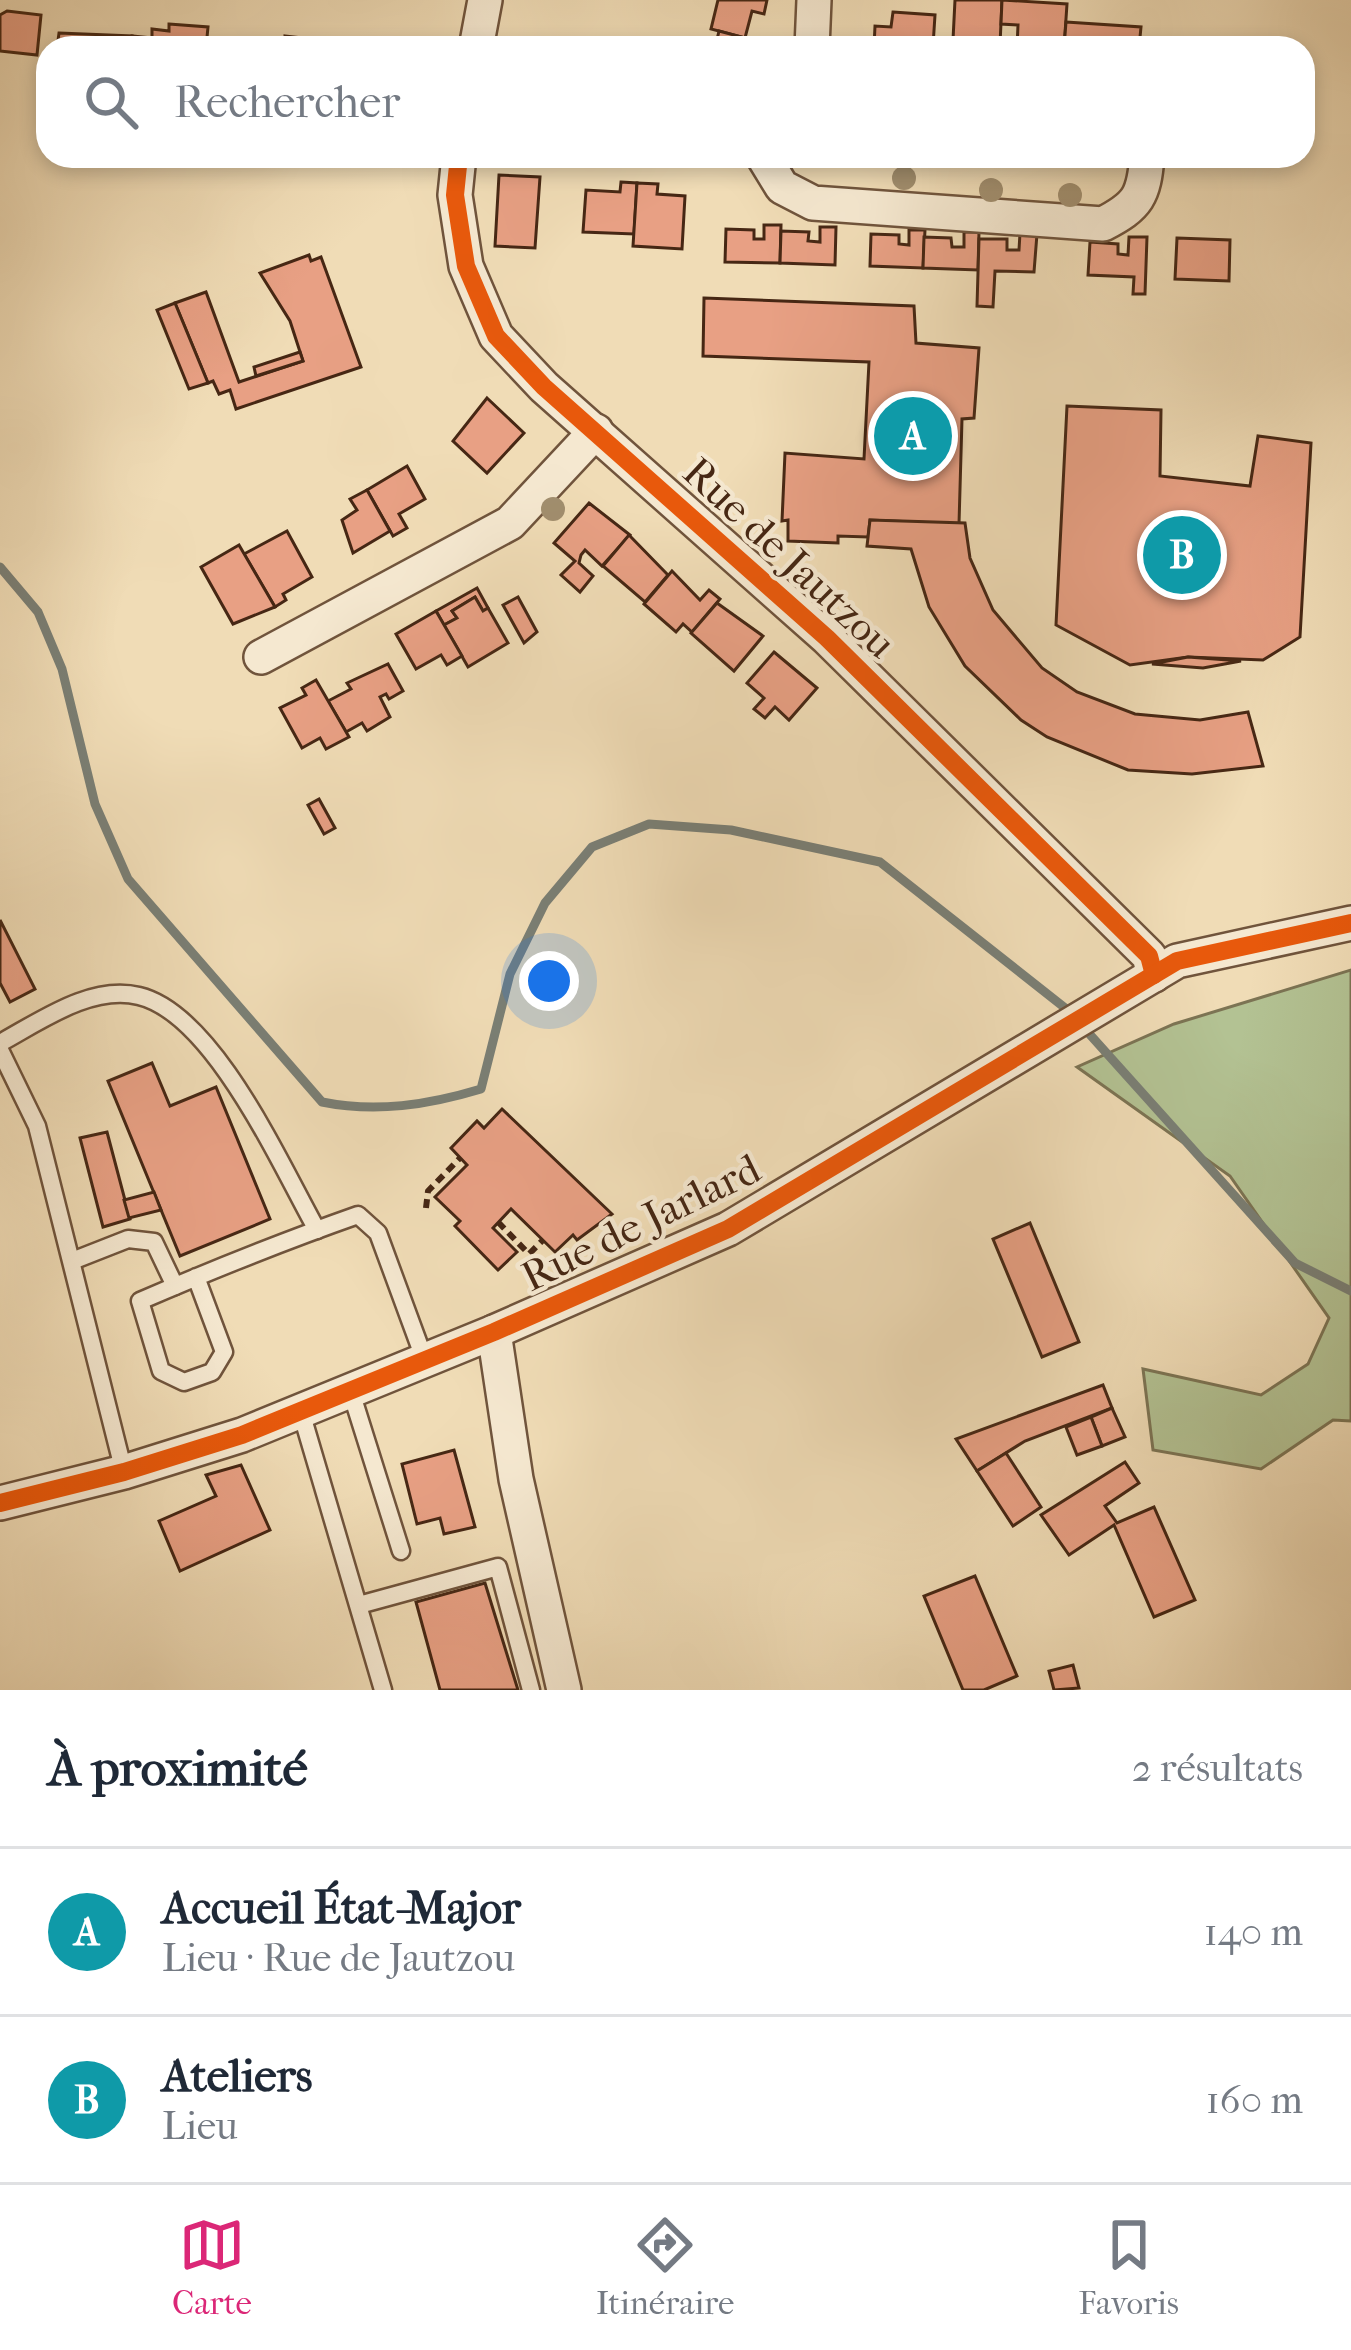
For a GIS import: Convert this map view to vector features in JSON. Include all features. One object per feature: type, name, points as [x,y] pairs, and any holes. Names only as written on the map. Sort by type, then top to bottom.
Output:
[{"type":"street","points":[[478,36],[484,0]]},
{"type":"street","points":[[812,36],[814,0]]},
{"type":"street","name":"Rue de Jautzou","points":[[458,168],[455,195],[466,266],[496,336],[827,638],[1149,956],[1141,982]]},
{"type":"street","points":[[770,168],[782,187],[813,203],[1103,224],[1132,209],[1146,168]]},
{"type":"street","points":[[261,657],[510,523],[596,431]]},
{"type":"street","name":"Rue de Jarlard","points":[[0,1503],[124,1472],[301,1412],[494,1332],[728,1229],[1177,961],[1351,923]]},
{"type":"street","points":[[494,1332],[516,1479],[564,1690]]},
{"type":"lane","points":[[124,1472],[38,1126],[0,1046],[68,1006],[100,997],[140,996],[199,1034],[232,1077],[317,1230]]},
{"type":"lane","points":[[196,1277],[224,1352],[212,1372],[184,1382],[161,1371],[140,1300],[196,1277],[358,1215],[378,1233],[424,1358]]},
{"type":"lane","points":[[71,1261],[128,1239],[154,1242],[175,1286]]},
{"type":"lane","points":[[351,1392],[401,1551]]},
{"type":"lane","points":[[301,1412],[383,1690]]},
{"type":"lane","points":[[359,1605],[498,1567],[531,1690]]},
{"type":"path","points":[[426,1208],[428,1191],[460,1158]]},
{"type":"path","points":[[498,1222],[529,1254]]},
{"type":"path","points":[[526,1268],[529,1254],[543,1240]]},
{"type":"green space","points":[[1351,970],[1351,1421],[1333,1420],[1261,1469],[1153,1450],[1143,1369],[1261,1395],[1308,1364],[1329,1318],[1230,1176],[1077,1067],[1174,1024]]},
{"type":"building","points":[[718,0],[767,0],[764,14],[752,11],[746,36],[711,29]]},
{"type":"building","points":[[955,0],[1002,0],[1000,36],[953,36]]},
{"type":"building","points":[[1002,0],[1067,4],[1065,36],[1018,36],[1018,25],[1001,24]]},
{"type":"building","points":[[7,11],[41,15],[36,55],[0,51],[0,15]]},
{"type":"building","points":[[893,12],[935,15],[934,36],[875,36],[875,26],[891,27]]},
{"type":"building","points":[[1066,22],[1141,27],[1140,36],[1065,36]]},
{"type":"building","points":[[169,24],[208,27],[207,36],[152,36],[152,29],[169,31]]},
{"type":"building","points":[[59,33],[132,36],[59,36]]},
{"type":"building","points":[[499,175],[540,177],[535,248],[495,246]]},
{"type":"building","points":[[621,182],[637,183],[634,234],[583,232],[586,190],[620,192]]},
{"type":"building","points":[[637,183],[658,184],[657,194],[685,196],[682,249],[633,246]]},
{"type":"building","points":[[764,225],[781,225],[780,263],[725,262],[726,229],[754,230],[754,239],[764,239]]},
{"type":"building","points":[[820,227],[836,227],[835,265],[780,263],[781,231],[809,232],[808,241],[820,242]]},
{"type":"building","points":[[909,230],[925,230],[923,268],[870,266],[871,234],[899,235],[899,244],[909,245]]},
{"type":"building","points":[[964,232],[979,232],[978,270],[923,268],[924,237],[951,238],[952,247],[964,247]]},
{"type":"building","points":[[1020,233],[1037,234],[1034,272],[995,271],[993,307],[977,306],[979,239],[1007,239],[1007,250],[1019,250]]},
{"type":"building","points":[[1129,237],[1147,237],[1145,294],[1133,294],[1134,277],[1088,275],[1090,242],[1118,244],[1118,254],[1128,255]]},
{"type":"building","points":[[1177,238],[1230,240],[1229,281],[1175,279]]},
{"type":"building","points":[[309,255],[311,261],[321,257],[361,367],[236,409],[230,390],[219,394],[213,381],[208,383],[175,303],[206,292],[239,382],[303,361],[290,321],[260,273]]},
{"type":"building","points":[[704,298],[914,306],[916,343],[979,348],[974,418],[962,419],[959,524],[870,520],[868,537],[838,536],[838,543],[788,541],[788,520],[782,521],[785,453],[864,459],[869,362],[703,356]]},
{"type":"building","points":[[175,303],[208,383],[189,389],[157,310]]},
{"type":"building","points":[[300,352],[303,361],[256,376],[254,367]]},
{"type":"building","points":[[487,398],[524,433],[487,473],[453,441]]},
{"type":"building","points":[[1067,406],[1161,410],[1160,476],[1250,486],[1258,436],[1311,443],[1300,637],[1263,660],[1188,657],[1130,665],[1056,625]]},
{"type":"building","points":[[407,466],[425,499],[399,514],[407,528],[393,536],[367,490]]},
{"type":"building","points":[[367,490],[390,531],[353,553],[342,520],[357,510],[350,499]]},
{"type":"building","points":[[589,503],[630,535],[602,566],[585,550],[579,563],[593,576],[580,592],[561,575],[575,561],[554,543]]},
{"type":"building","points":[[870,520],[965,523],[970,558],[993,610],[1042,668],[1077,692],[1135,714],[1200,720],[1248,712],[1263,766],[1192,774],[1128,770],[1047,737],[1021,720],[965,666],[929,607],[911,549],[867,546]]},
{"type":"building","points":[[287,531],[312,577],[283,594],[286,600],[275,607],[244,554]]},
{"type":"building","points":[[629,535],[668,575],[645,602],[603,566]]},
{"type":"building","points":[[239,545],[275,607],[233,624],[201,567]]},
{"type":"building","points":[[672,571],[700,600],[709,590],[720,599],[692,632],[683,624],[676,632],[644,604]]},
{"type":"building","points":[[477,588],[488,608],[483,611],[475,597],[452,611],[457,618],[444,625],[436,611]]},
{"type":"building","points":[[475,597],[483,611],[488,608],[508,643],[468,667],[444,625],[457,618],[452,611]]},
{"type":"building","points":[[518,597],[537,632],[524,643],[503,605]]},
{"type":"building","points":[[717,603],[763,636],[734,671],[691,633]]},
{"type":"building","points":[[436,611],[462,656],[447,665],[441,655],[416,669],[396,634]]},
{"type":"building","points":[[774,652],[817,688],[789,720],[775,707],[765,718],[754,709],[764,698],[747,683]]},
{"type":"building","points":[[1188,657],[1241,661],[1203,668],[1152,664]]},
{"type":"building","points":[[388,664],[403,691],[389,699],[386,694],[380,697],[390,717],[367,731],[362,723],[346,732],[328,701],[351,689],[347,683]]},
{"type":"building","points":[[316,680],[349,737],[326,749],[320,738],[302,748],[280,708],[306,695],[302,688]]},
{"type":"building","points":[[319,799],[335,828],[324,834],[308,805]]},
{"type":"building","points":[[0,920],[35,989],[10,1002],[0,983]]},
{"type":"building","points":[[152,1063],[170,1106],[216,1087],[270,1219],[180,1256],[108,1081]]},
{"type":"building","points":[[502,1109],[612,1214],[577,1240],[573,1235],[555,1252],[511,1209],[493,1228],[517,1252],[498,1270],[455,1226],[460,1221],[435,1197],[467,1165],[451,1148],[477,1121],[484,1128]]},
{"type":"building","points":[[107,1132],[130,1219],[103,1227],[80,1138]]},
{"type":"building","points":[[154,1192],[161,1210],[129,1218],[124,1200]]},
{"type":"building","points":[[1030,1223],[1079,1342],[1042,1357],[993,1239]]},
{"type":"building","points":[[1103,1385],[1112,1408],[1025,1441],[977,1471],[956,1439]]},
{"type":"building","points":[[1112,1408],[1125,1437],[1102,1446],[1091,1417]]},
{"type":"building","points":[[1091,1417],[1102,1446],[1077,1455],[1066,1427]]},
{"type":"building","points":[[454,1450],[475,1527],[444,1534],[440,1518],[417,1524],[402,1464]]},
{"type":"building","points":[[1006,1453],[1041,1507],[1013,1526],[977,1471]]},
{"type":"building","points":[[1125,1462],[1139,1483],[1105,1506],[1117,1523],[1154,1507],[1195,1600],[1154,1617],[1114,1525],[1069,1555],[1041,1515]]},
{"type":"building","points":[[241,1465],[270,1530],[180,1571],[159,1521],[216,1496],[206,1475]]},
{"type":"building","points":[[975,1576],[1017,1676],[984,1690],[963,1690],[924,1596]]},
{"type":"building","points":[[485,1583],[518,1690],[440,1690],[416,1602]]},
{"type":"building","points":[[1073,1665],[1079,1688],[1054,1690],[1049,1671]]},
{"type":"waterway","points":[[0,567],[38,612],[62,669],[95,804],[128,879],[322,1102],[402,1106],[481,1089],[510,974],[545,903],[592,847],[649,824],[731,830],[880,862],[1074,1015]]},
{"type":"waterway","points":[[1084,1028],[1295,1263],[1351,1291]]},
{"type":"cycle path","points":[[458,168],[455,195],[466,266],[496,336],[544,387],[827,638],[1149,956],[1154,975]]},
{"type":"cycle path","points":[[0,1503],[124,1472],[242,1435],[494,1332],[728,1229],[1177,961],[1351,923]]},
{"type":"place","name":"Accueil État-Major","points":[[913,436]]},
{"type":"place","name":"Ateliers","points":[[1182,555]]}]
